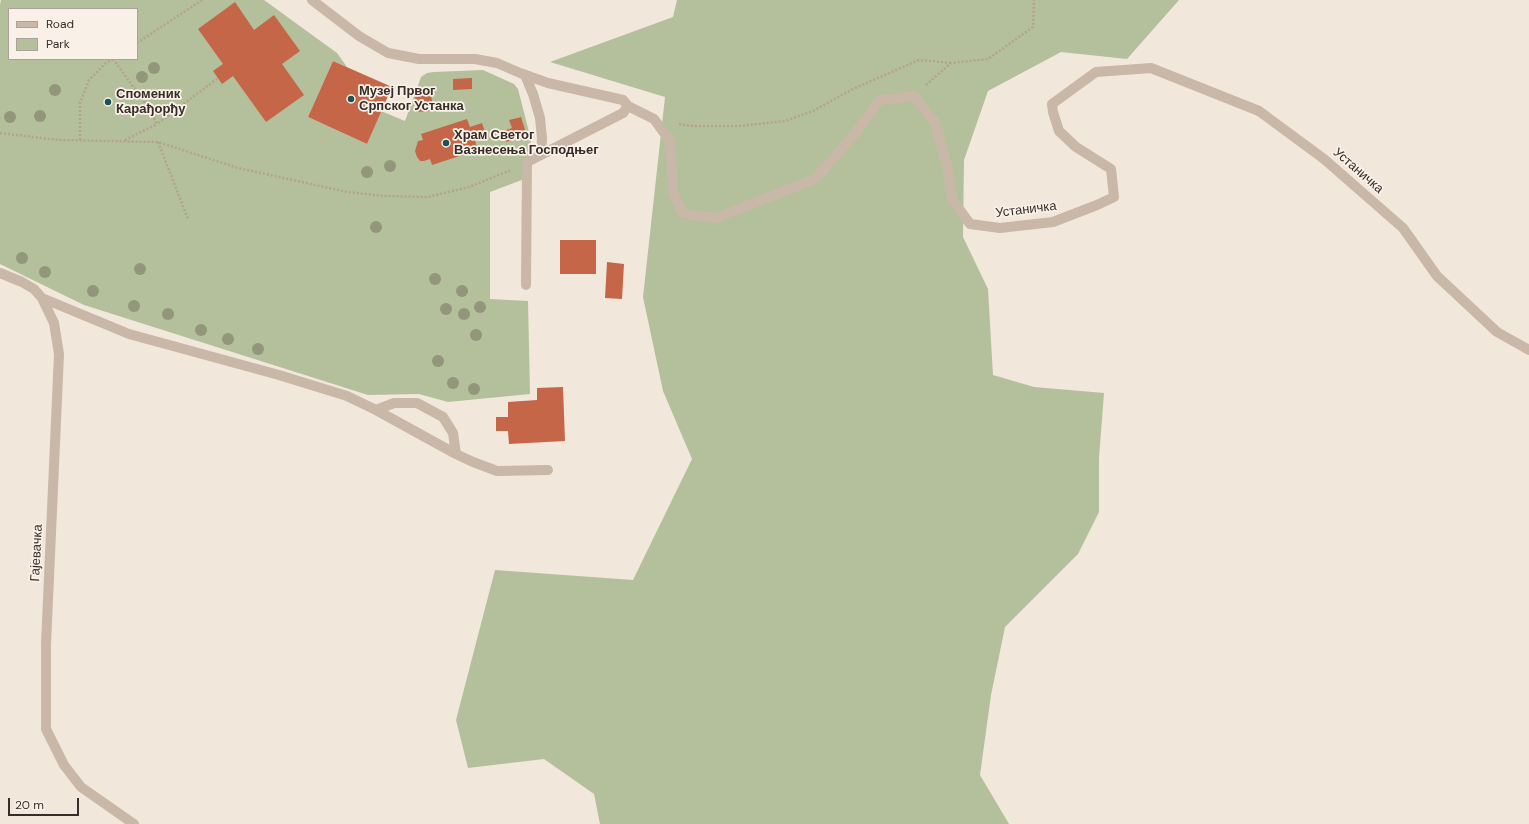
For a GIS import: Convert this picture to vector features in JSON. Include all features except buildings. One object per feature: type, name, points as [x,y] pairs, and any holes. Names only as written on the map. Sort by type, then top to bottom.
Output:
[{"type":"street","points":[[312,0],[359,36],[388,53],[419,59],[475,59],[497,63],[548,83],[623,100],[628,106],[654,119],[670,141],[673,193],[683,214],[716,218],[815,179],[853,136],[880,100],[914,96]]},
{"type":"street","name":"Устаничка","points":[[914,96],[934,121],[947,166],[952,199],[970,224],[1000,228],[1053,222],[1114,197],[1111,169],[1076,147],[1059,131],[1053,112],[1052,104],[1096,72],[1151,68],[1259,111],[1324,158],[1403,228],[1437,276],[1497,332],[1529,350]]},
{"type":"street","points":[[525,75],[533,94],[540,118],[542,138],[541,155]]},
{"type":"street","points":[[526,285],[527,162],[623,113],[628,106]]},
{"type":"street","name":"Гајевачка","points":[[0,273],[22,282],[34,289],[42,298],[54,323],[59,354],[46,644],[46,729],[64,765],[81,787],[134,824]]},
{"type":"street","points":[[42,298],[129,334],[279,375],[347,396],[473,462],[497,470],[548,470]]},
{"type":"street","points":[[376,410],[394,403],[417,403],[443,417],[453,433],[456,454]]},
{"type":"path","points":[[138,42],[202,0]]},
{"type":"path","points":[[654,119],[692,126],[740,126],[785,121],[813,111],[853,89],[920,60],[951,64],[988,59],[1033,27],[1034,0]]},
{"type":"path","points":[[80,140],[80,103],[89,80],[106,63],[111,60]]},
{"type":"path","points":[[114,60],[148,107],[157,124]]},
{"type":"path","points":[[914,96],[951,64]]},
{"type":"path","points":[[124,141],[157,124],[218,78]]},
{"type":"path","points":[[0,133],[59,140],[158,142],[238,168],[347,192],[385,196],[428,197],[470,187],[527,162]]},
{"type":"path","points":[[158,142],[188,219]]},
{"type":"green space","points":[[1,0],[264,0],[337,53],[347,67],[333,61],[308,117],[367,144],[381,111],[405,121],[421,77],[427,73],[483,70],[514,84],[518,89],[531,140],[527,162],[527,178],[490,192],[490,299],[528,301],[530,394],[448,402],[419,394],[368,395],[84,305],[0,264]]},
{"type":"green space","points":[[677,0],[1179,0],[1127,59],[1061,52],[988,91],[964,160],[963,237],[988,289],[993,375],[1034,387],[1104,393],[1099,458],[1099,512],[1078,554],[1005,627],[991,695],[980,775],[1009,824],[600,824],[594,794],[544,759],[468,768],[456,720],[495,570],[633,580],[692,459],[663,391],[643,297],[665,97],[550,62],[673,17]]},
{"type":"place","name":"Музеј Првог Српског Устанка","points":[[351,99]]},
{"type":"place","name":"Споменик Карађорђу","points":[[108,102]]},
{"type":"place","name":"Храм Светог Вазнесења Господњег","points":[[446,143]]}]
